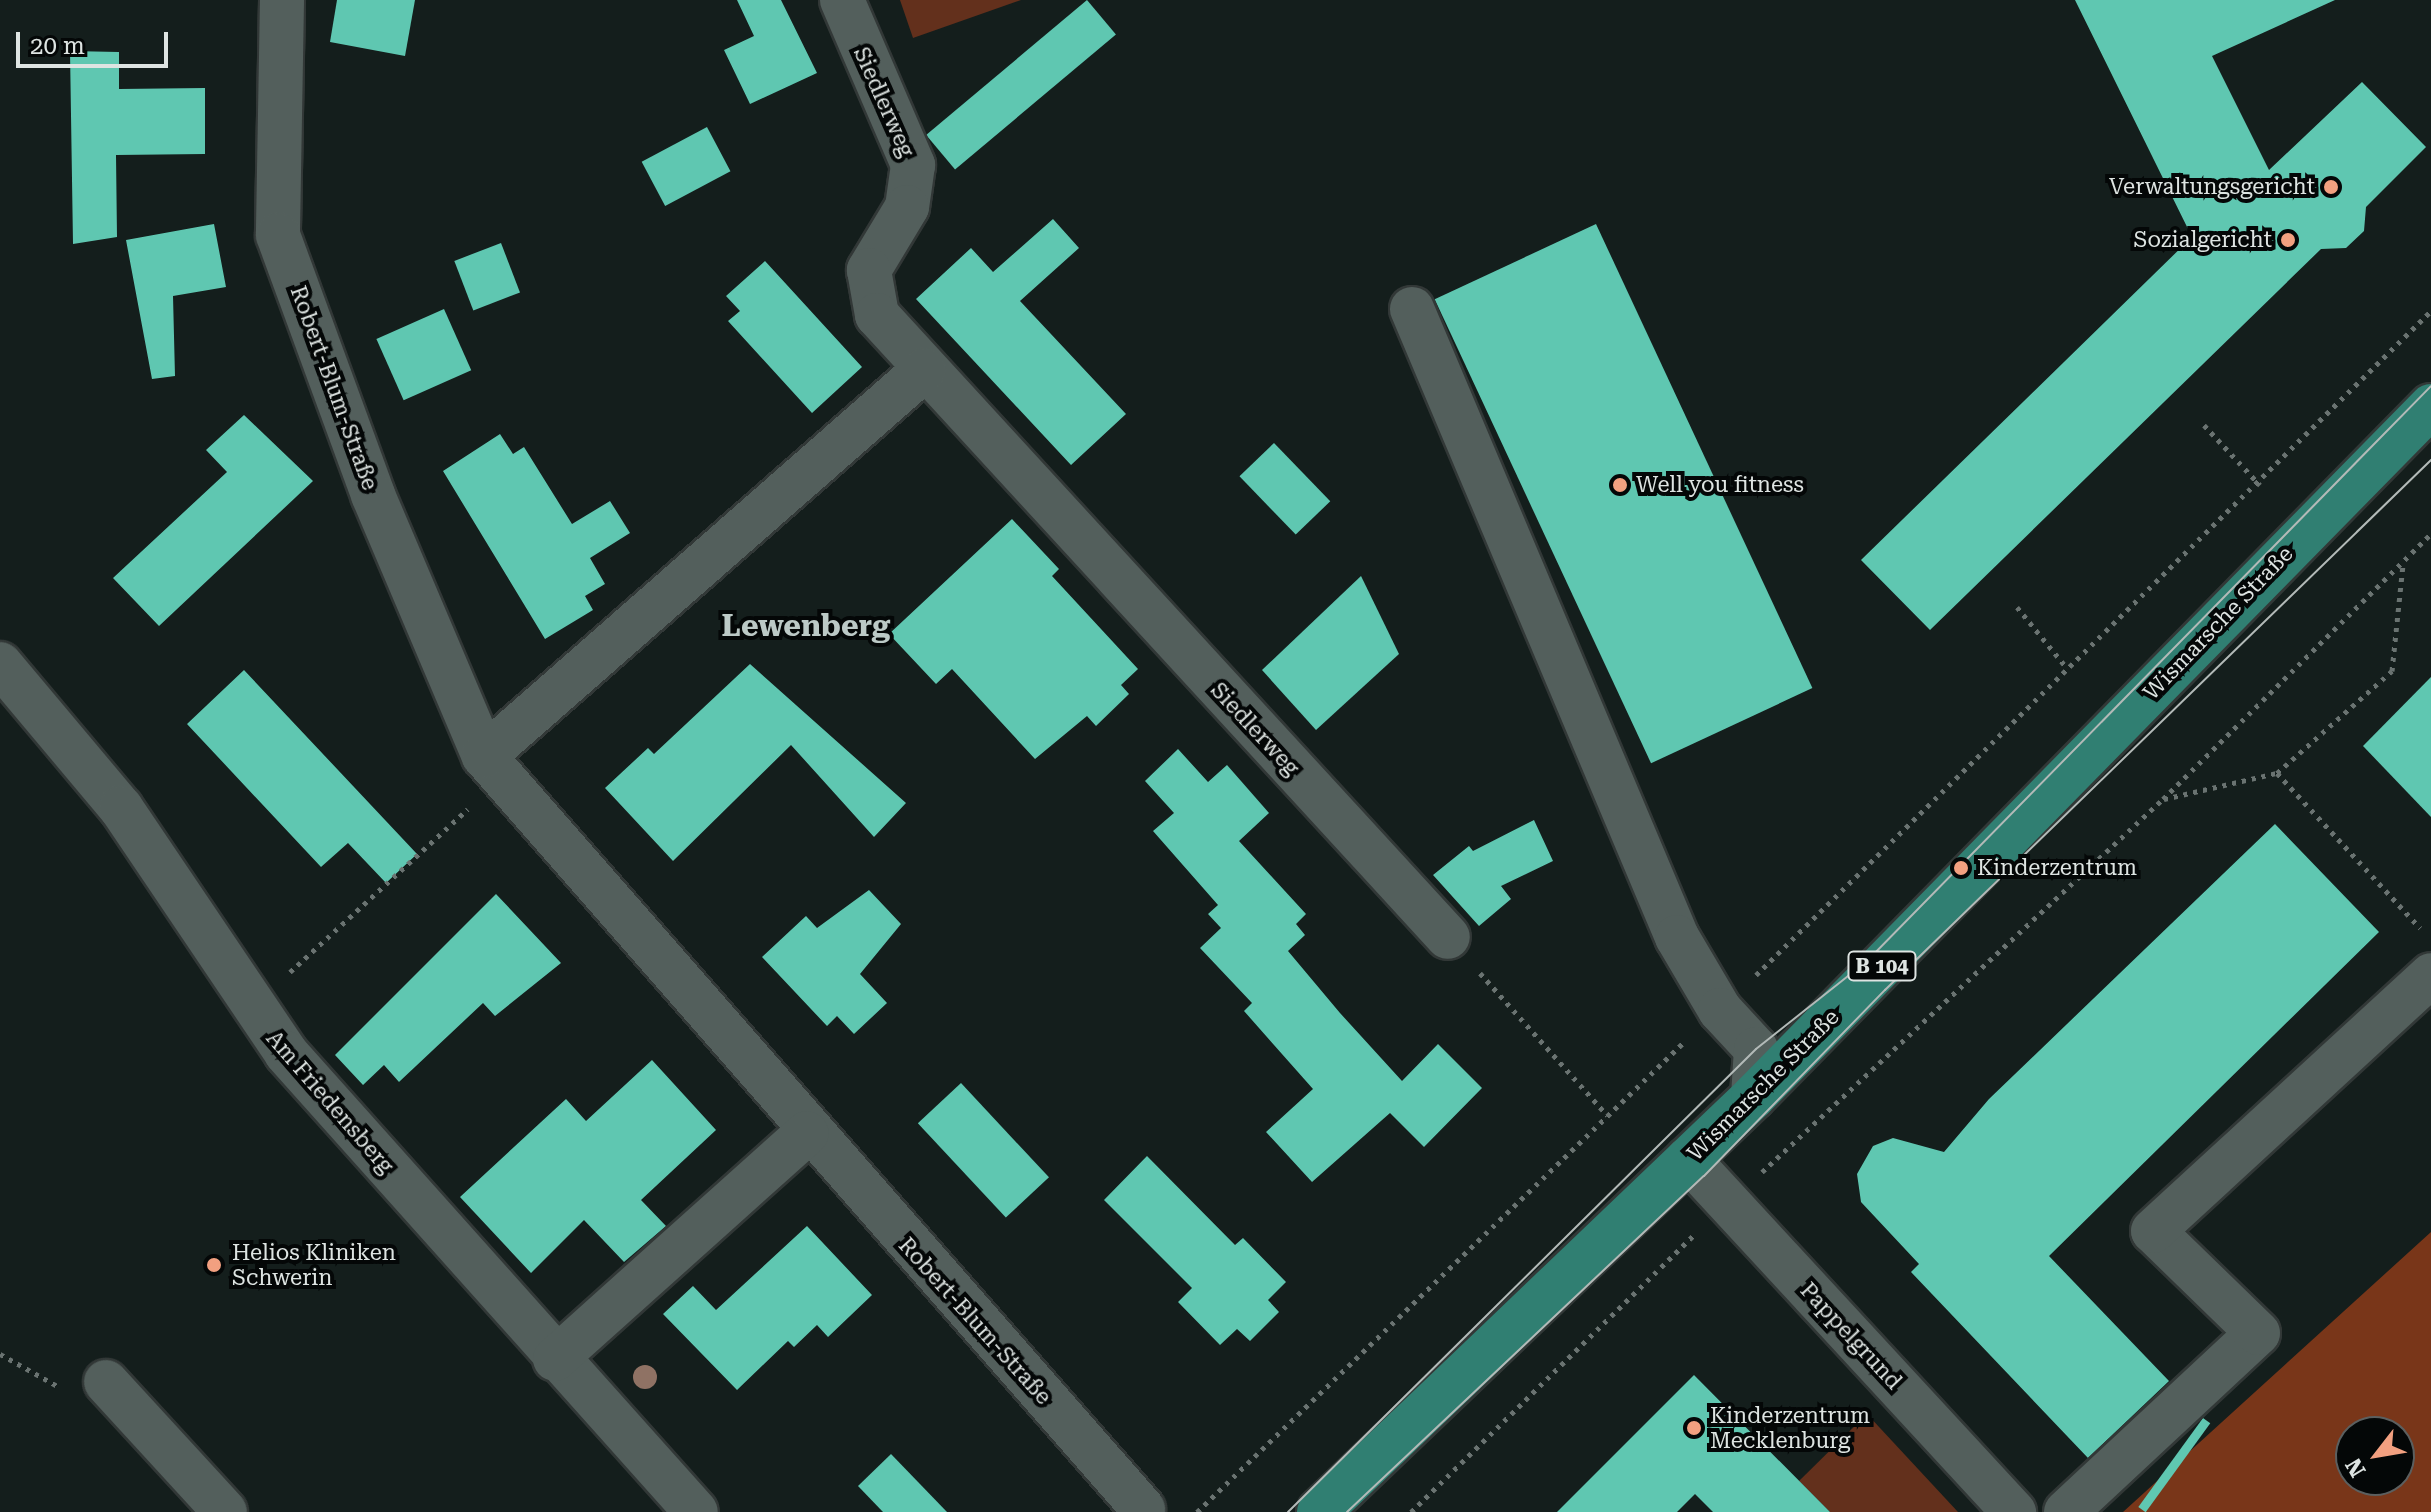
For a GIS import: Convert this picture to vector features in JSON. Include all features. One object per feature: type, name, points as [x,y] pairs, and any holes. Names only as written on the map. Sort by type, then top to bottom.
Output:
[{"type":"main road","name":"Wismarsche Straße","points":[[1319,1512],[1753,1097],[2431,406]]},
{"type":"street","name":"Robert-Blum-Straße","points":[[282,0],[278,235],[373,495],[493,767],[807,1133],[1143,1509]]},
{"type":"street","name":"Siedlerweg","points":[[842,0],[913,165],[907,207],[869,270],[877,315],[924,370],[1448,937]]},
{"type":"street","points":[[1412,309],[1677,937],[1720,1010],[1756,1049],[1753,1097]]},
{"type":"street","points":[[493,767],[700,567],[924,370]]},
{"type":"street","name":"Am Friedensberg","points":[[0,664],[121,808],[277,1041],[555,1359],[696,1512]]},
{"type":"street","points":[[2066,1512],[2258,1333],[2153,1231],[2431,975]]},
{"type":"street","points":[[555,1359],[807,1133]]},
{"type":"street","name":"Pappelgrund","points":[[1688,1159],[2014,1512]]},
{"type":"street","points":[[90,1388],[225,1512]]},
{"type":"path","points":[[1197,1512],[1607,1115],[1720,1010],[2067,668],[2260,485],[2431,311]]},
{"type":"path","points":[[2204,425],[2260,485]]},
{"type":"path","points":[[1411,1512],[1729,1203],[2163,799],[2431,534]]},
{"type":"path","points":[[2163,799],[2277,773],[2392,671],[2403,563]]},
{"type":"path","points":[[2017,607],[2067,668]]},
{"type":"path","points":[[317,948],[493,767]]},
{"type":"path","points":[[2277,773],[2431,940]]},
{"type":"path","points":[[1448,937],[1607,1115]]},
{"type":"path","points":[[0,1354],[90,1388]]},
{"type":"shaded area","points":[[900,0],[1021,0],[913,38]]},
{"type":"shaded area","points":[[2431,1232],[2431,1512],[2123,1512]]},
{"type":"shaded area","points":[[1867,1414],[1958,1512],[1830,1512],[1799,1481]]},
{"type":"building","points":[[337,0],[415,0],[405,56],[330,42]]},
{"type":"building","points":[[737,0],[781,0],[817,73],[750,104],[724,50],[754,36]]},
{"type":"building","points":[[1087,0],[1116,34],[955,169],[926,135]]},
{"type":"building","points":[[2075,0],[2335,0],[2212,56],[2269,170],[2362,82],[2426,147],[2366,207],[2364,231],[2346,248],[2321,249],[1930,630],[1861,560],[2192,237]]},
{"type":"building","points":[[70,51],[119,52],[119,89],[205,88],[205,154],[116,155],[117,237],[73,244]]},
{"type":"building","points":[[707,127],[730,171],[665,206],[642,162]]},
{"type":"building","points":[[1053,219],[1079,248],[1020,301],[1126,414],[1071,465],[916,299],[971,248],[993,272]]},
{"type":"building","points":[[214,224],[226,287],[173,296],[175,376],[152,379],[126,240]]},
{"type":"building","name":"Well you fitness","points":[[1596,224],[1812,688],[1651,763],[1435,299]]},
{"type":"building","points":[[501,243],[520,292],[473,310],[454,261]]},
{"type":"building","points":[[765,261],[862,367],[812,413],[728,321],[740,311],[726,296]]},
{"type":"building","points":[[444,309],[471,370],[404,400],[376,339]]},
{"type":"building","points":[[244,415],[313,481],[159,626],[113,578],[227,472],[206,450]]},
{"type":"building","points":[[500,434],[513,454],[524,447],[572,524],[610,501],[630,533],[590,558],[605,584],[585,596],[593,610],[545,639],[443,471]]},
{"type":"building","points":[[1274,443],[1330,501],[1296,535],[1239,476]]},
{"type":"building","points":[[1012,519],[1059,569],[1052,576],[1138,669],[1121,685],[1129,694],[1096,726],[1087,716],[1035,759],[952,669],[936,684],[889,634]]},
{"type":"building","points":[[1361,576],[1399,654],[1316,730],[1262,670]]},
{"type":"building","points":[[750,664],[906,803],[874,837],[791,745],[673,861],[605,788],[648,748],[654,754]]},
{"type":"building","points":[[244,670],[417,854],[386,883],[348,843],[321,867],[187,724]]},
{"type":"building","points":[[2431,677],[2431,817],[2363,746]]},
{"type":"building","points":[[1178,749],[1208,782],[1227,765],[1269,813],[1239,841],[1306,914],[1296,924],[1305,935],[1288,951],[1340,1013],[1402,1081],[1438,1044],[1482,1088],[1424,1147],[1390,1113],[1312,1182],[1266,1132],[1313,1089],[1244,1011],[1252,1003],[1200,948],[1221,928],[1208,914],[1218,905],[1153,831],[1174,813],[1145,781]]},
{"type":"building","points":[[1534,820],[1553,861],[1501,886],[1511,899],[1479,926],[1433,875],[1469,846],[1473,851]]},
{"type":"building","points":[[2275,824],[2379,932],[2049,1256],[2169,1381],[2088,1458],[1911,1272],[1919,1264],[1861,1202],[1857,1174],[1873,1146],[1893,1138],[1944,1152],[1989,1099]]},
{"type":"building","points":[[869,890],[901,924],[860,974],[887,1003],[854,1034],[837,1016],[827,1026],[762,957],[806,916],[817,928]]},
{"type":"building","points":[[496,894],[561,963],[495,1016],[483,1003],[399,1082],[384,1065],[363,1085],[335,1055]]},
{"type":"building","points":[[652,1060],[716,1130],[641,1200],[666,1226],[624,1262],[584,1220],[531,1273],[460,1197],[566,1099],[586,1121]]},
{"type":"building","points":[[961,1083],[1049,1177],[1006,1218],[918,1123]]},
{"type":"building","points":[[1147,1156],[1235,1245],[1243,1238],[1286,1282],[1268,1300],[1279,1312],[1250,1341],[1237,1329],[1220,1345],[1178,1302],[1192,1288],[1104,1200]]},
{"type":"building","points":[[807,1226],[872,1295],[828,1337],[817,1325],[794,1347],[788,1341],[737,1390],[663,1314],[693,1286],[716,1310]]},
{"type":"building","name":"Kinderzentrum Mecklenburg","points":[[1694,1375],[1830,1512],[1713,1512],[1695,1494],[1677,1512],[1557,1512]]},
{"type":"building","points":[[2203,1418],[2210,1423],[2146,1512],[2138,1507]]},
{"type":"building","points":[[891,1454],[947,1512],[883,1512],[858,1486]]},
{"type":"tram line","points":[[1288,1512],[1756,1049],[1867,961],[2431,386]]},
{"type":"tram line","points":[[1347,1512],[1704,1176],[1885,990],[2431,460]]},
{"type":"place","name":"Verwaltungsgericht","points":[[2331,187]]},
{"type":"place","name":"Sozialgericht","points":[[2288,240]]},
{"type":"place","name":"Well you fitness","points":[[1620,485]]},
{"type":"place","name":"Kinderzentrum","points":[[1961,868]]},
{"type":"place","name":"Helios Kliniken Schwerin","points":[[214,1265]]},
{"type":"place","name":"Kinderzentrum Mecklenburg","points":[[1694,1428]]},
{"type":"district","name":"Lewenberg","points":[[806,626]]}]
